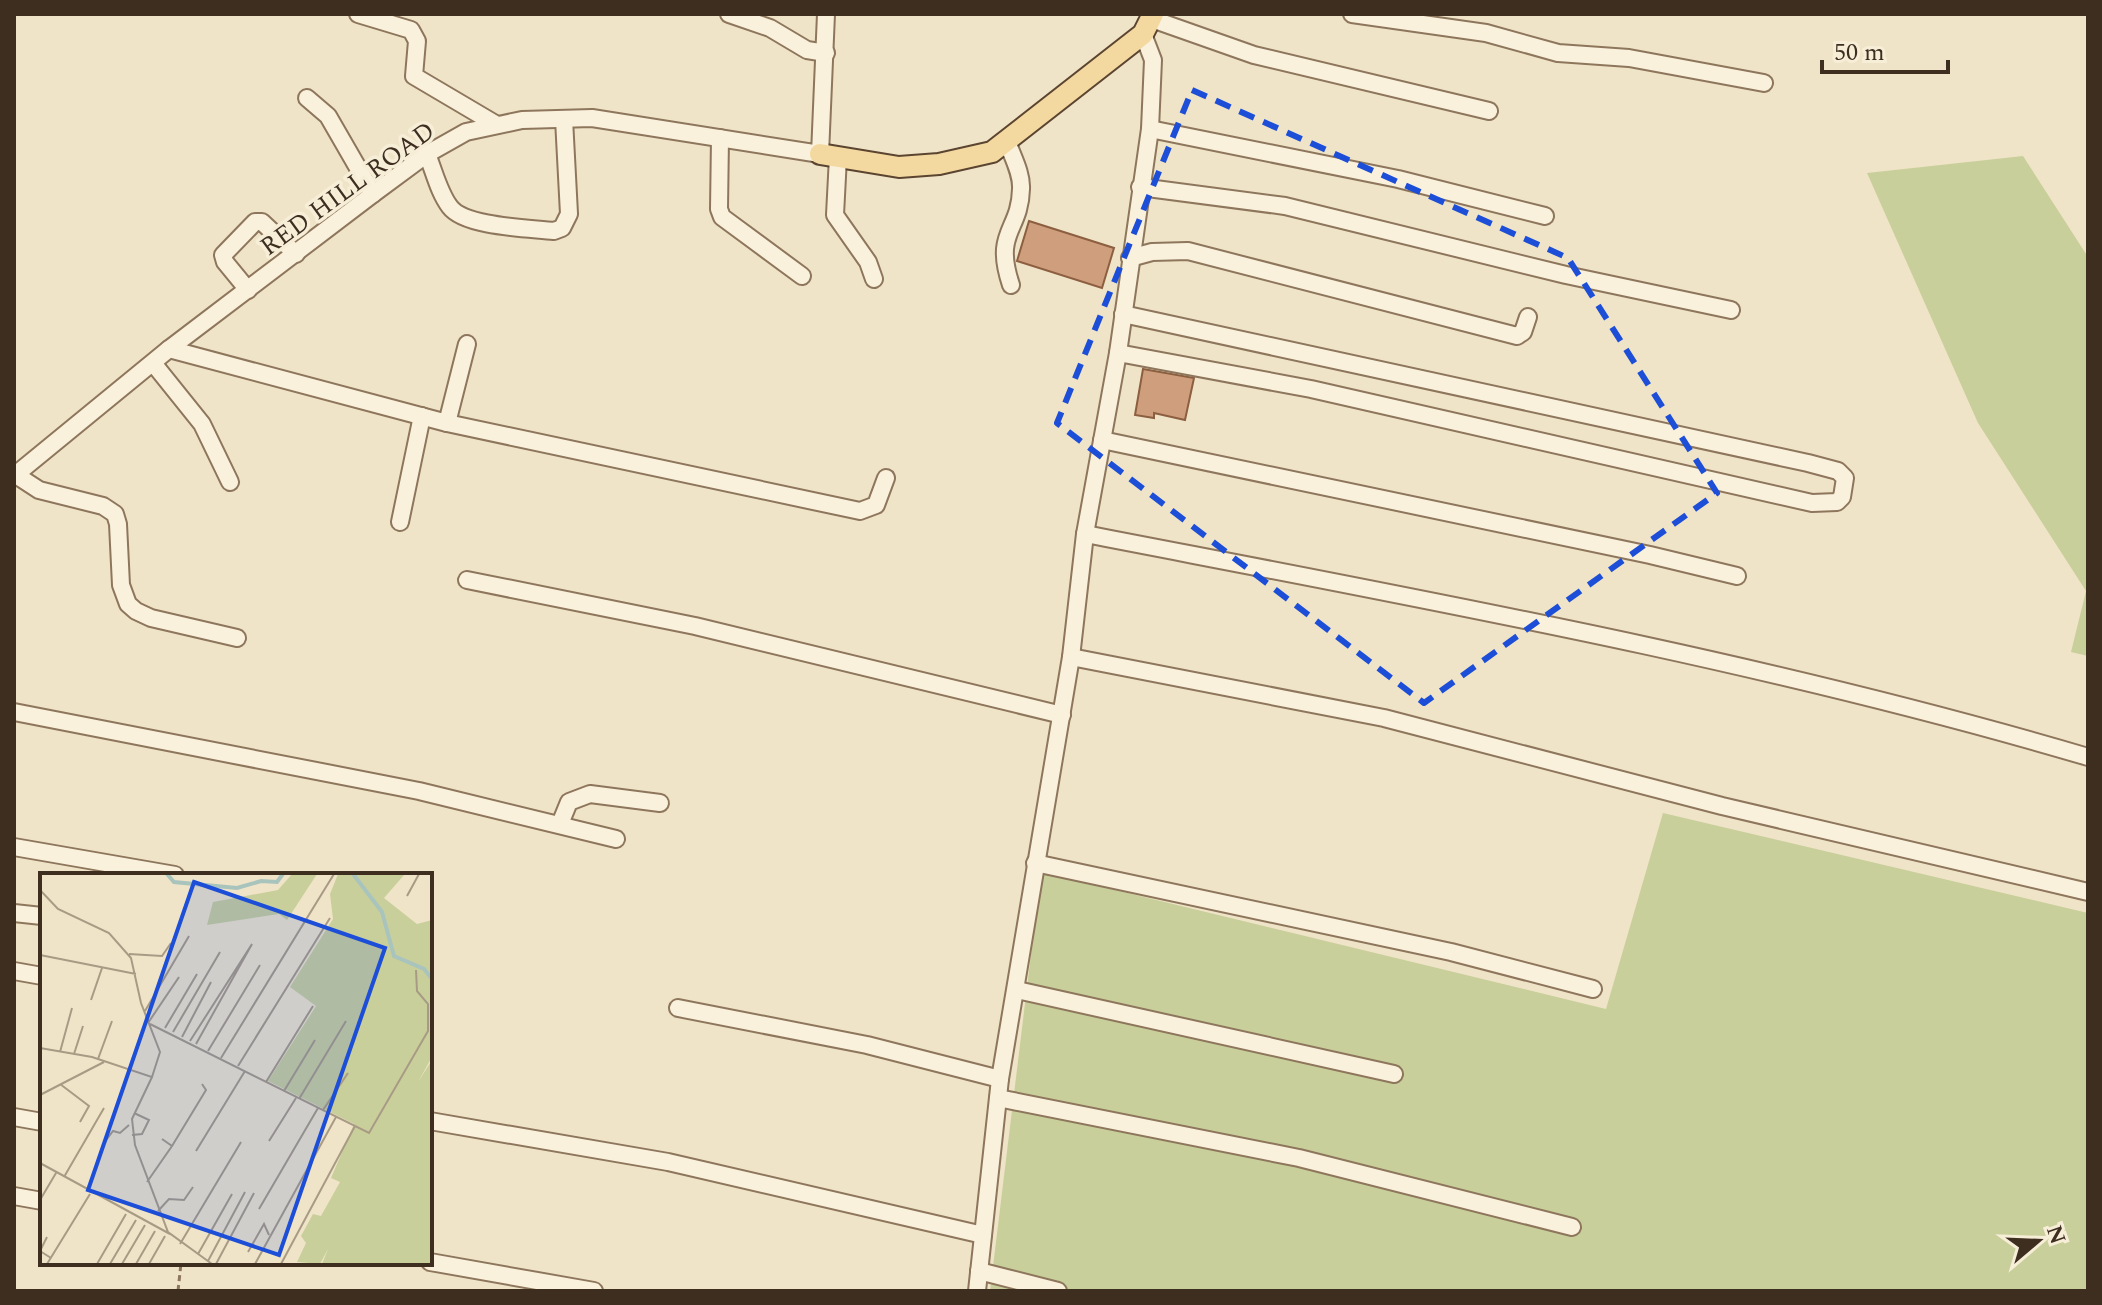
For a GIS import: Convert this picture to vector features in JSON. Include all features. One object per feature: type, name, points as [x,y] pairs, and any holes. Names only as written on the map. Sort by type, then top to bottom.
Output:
[{"type":"main road","points":[[829,155],[899,167],[992,152],[1148,22]]},
{"type":"street","points":[[358,14],[411,30],[417,41],[414,76],[497,125]]},
{"type":"street","points":[[729,14],[770,28],[807,50],[826,53]]},
{"type":"street","points":[[826,14],[829,155],[835,215],[868,262],[874,279]]},
{"type":"street","points":[[1352,14],[1486,33],[1558,53],[1629,58],[1764,83]]},
{"type":"street","points":[[977,1291],[1000,1079],[1062,715],[1085,534],[1118,353],[1150,129],[1153,60],[1148,22],[1254,55],[1489,111]]},
{"type":"street","points":[[307,98],[328,116],[373,194]]},
{"type":"street","name":"RED HILL ROAD","points":[[15,476],[169,349],[427,154],[466,132],[522,120],[592,118],[829,155]]},
{"type":"street","points":[[427,154],[448,205],[461,216],[554,231],[562,228],[569,214],[564,119]]},
{"type":"street","points":[[1150,129],[1398,179],[1545,216]]},
{"type":"street","points":[[720,138],[719,209],[722,217],[802,276]]},
{"type":"street","points":[[1007,141],[1021,191],[1004,244],[1004,264],[1011,285]]},
{"type":"street","points":[[1140,187],[1285,206],[1566,275],[1731,310]]},
{"type":"street","points":[[248,290],[225,262],[223,255],[255,222],[262,222],[296,254]]},
{"type":"street","points":[[1130,258],[1152,252],[1188,251],[1517,336],[1523,332],[1528,317]]},
{"type":"street","points":[[1118,353],[1311,389],[1812,503],[1837,502],[1845,487],[1845,478],[1838,471],[1808,463],[1123,314]]},
{"type":"street","points":[[447,423],[467,344]]},
{"type":"street","points":[[169,349],[447,423],[860,511],[876,505],[886,478]]},
{"type":"street","points":[[153,363],[202,424],[230,482]]},
{"type":"street","points":[[400,522],[422,416]]},
{"type":"street","points":[[1102,440],[1737,576]]},
{"type":"street","points":[[15,476],[39,490],[100,504],[115,514],[121,585],[128,604],[136,611],[151,618],[237,638]]},
{"type":"street","points":[[1085,534],[1500,614],[1820,687],[2088,757]]},
{"type":"street","points":[[467,580],[695,626],[1062,715]]},
{"type":"street","points":[[1071,657],[1384,718],[1722,806],[2088,892]]},
{"type":"street","points":[[14,712],[419,791],[616,839]]},
{"type":"street","points":[[560,824],[569,802],[590,794],[660,803]]},
{"type":"street","points":[[14,847],[164,873]]},
{"type":"street","points":[[1035,863],[1451,952],[1593,989]]},
{"type":"street","points":[[14,913],[40,916]]},
{"type":"street","points":[[14,971],[40,976]]},
{"type":"street","points":[[1017,990],[1394,1074]]},
{"type":"street","points":[[678,1008],[867,1045],[1000,1079]]},
{"type":"street","points":[[998,1098],[1299,1158],[1572,1227]]},
{"type":"street","points":[[14,1117],[40,1122]]},
{"type":"street","points":[[432,1121],[668,1162],[983,1235]]},
{"type":"street","points":[[14,1196],[40,1201]]},
{"type":"street","points":[[432,1262],[594,1291]]},
{"type":"street","points":[[979,1271],[1058,1291]]},
{"type":"path","points":[[178,1291],[181,1265]]},
{"type":"highlighted area","points":[[1192,90],[1568,258],[1717,493],[1424,703],[1057,423]]},
{"type":"green space","points":[[2023,156],[2088,257],[2088,656],[2071,652],[2086,591],[1978,423],[1867,173]]},
{"type":"green space","points":[[1663,813],[2088,913],[2088,1291],[990,1291],[1041,872],[1606,1009]]},
{"type":"building","points":[[1029,221],[1114,248],[1102,288],[1017,261]]},
{"type":"building","points":[[1143,369],[1194,378],[1185,420],[1154,413],[1154,418],[1135,415]]}]
